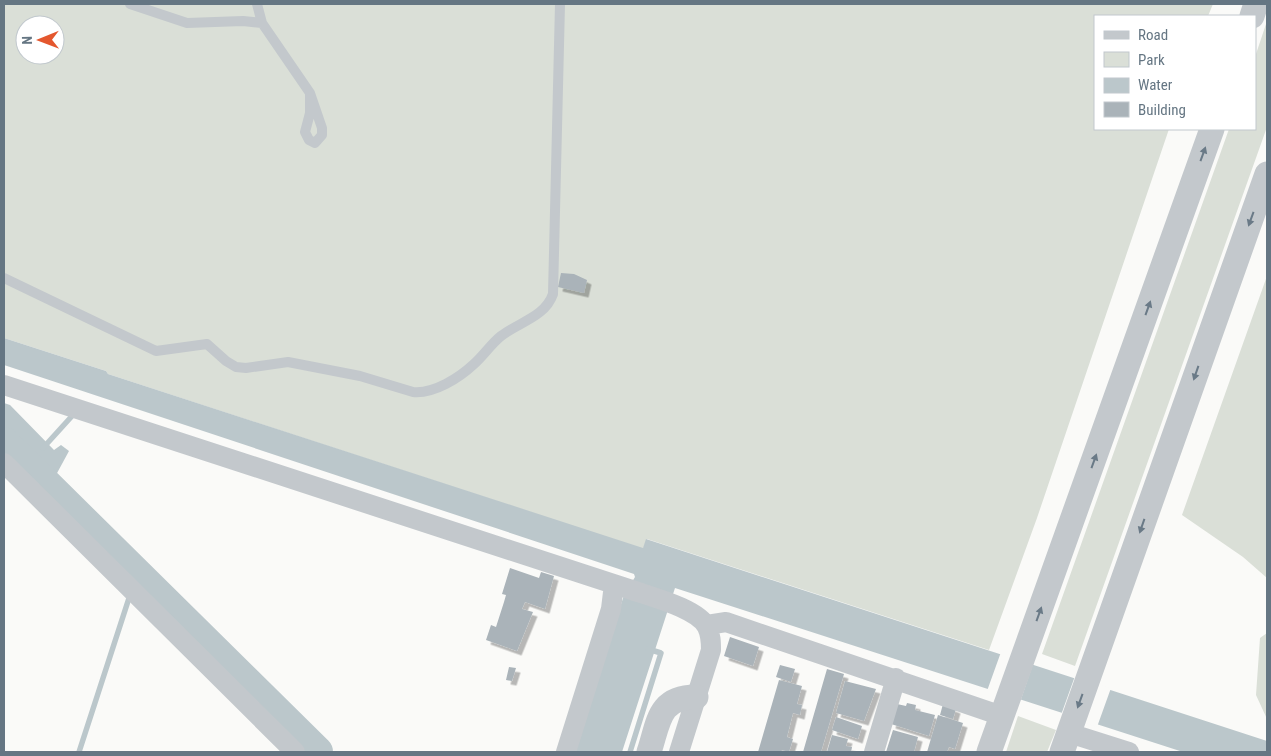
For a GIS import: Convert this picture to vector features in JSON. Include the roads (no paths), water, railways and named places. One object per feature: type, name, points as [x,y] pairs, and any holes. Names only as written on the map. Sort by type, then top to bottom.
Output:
[{"type":"street","points":[[989,752],[1212,130]]},
{"type":"street","points":[[1129,752],[1068,737],[1267,174]]},
{"type":"street","points":[[4,385],[687,610],[707,625],[711,636],[710,650],[679,752]]},
{"type":"street","points":[[4,463],[295,752]]},
{"type":"street","points":[[566,752],[612,609],[621,587]]},
{"type":"street","points":[[707,625],[726,622],[896,678],[1004,710]]},
{"type":"street","points":[[874,752],[896,678]]},
{"type":"street","points":[[649,752],[660,719],[668,704],[681,697],[696,697]]},
{"type":"lane","points":[[130,4],[187,23],[243,21],[262,23]]},
{"type":"lane","points":[[257,4],[262,23],[310,93]]},
{"type":"lane","points":[[4,278],[156,351],[207,344],[236,367],[246,368],[288,362],[360,376],[413,392],[421,393],[435,389],[465,372],[500,337],[544,310],[550,302],[553,284],[560,4]]},
{"type":"water","points":[[4,338],[106,371],[108,374],[643,548],[646,539],[1267,741],[1267,752],[1183,752],[675,588],[622,752],[574,752],[624,595],[635,577],[634,574],[4,365]]},
{"type":"water","points":[[4,403],[10,405],[54,450],[61,445],[69,451],[56,475],[61,494],[53,503],[4,453]]},
{"type":"waterway","points":[[43,448],[72,416]]},
{"type":"waterway","points":[[4,443],[317,752]]},
{"type":"waterway","points":[[79,752],[130,595]]},
{"type":"waterway","points":[[630,752],[661,653],[648,649]]}]
